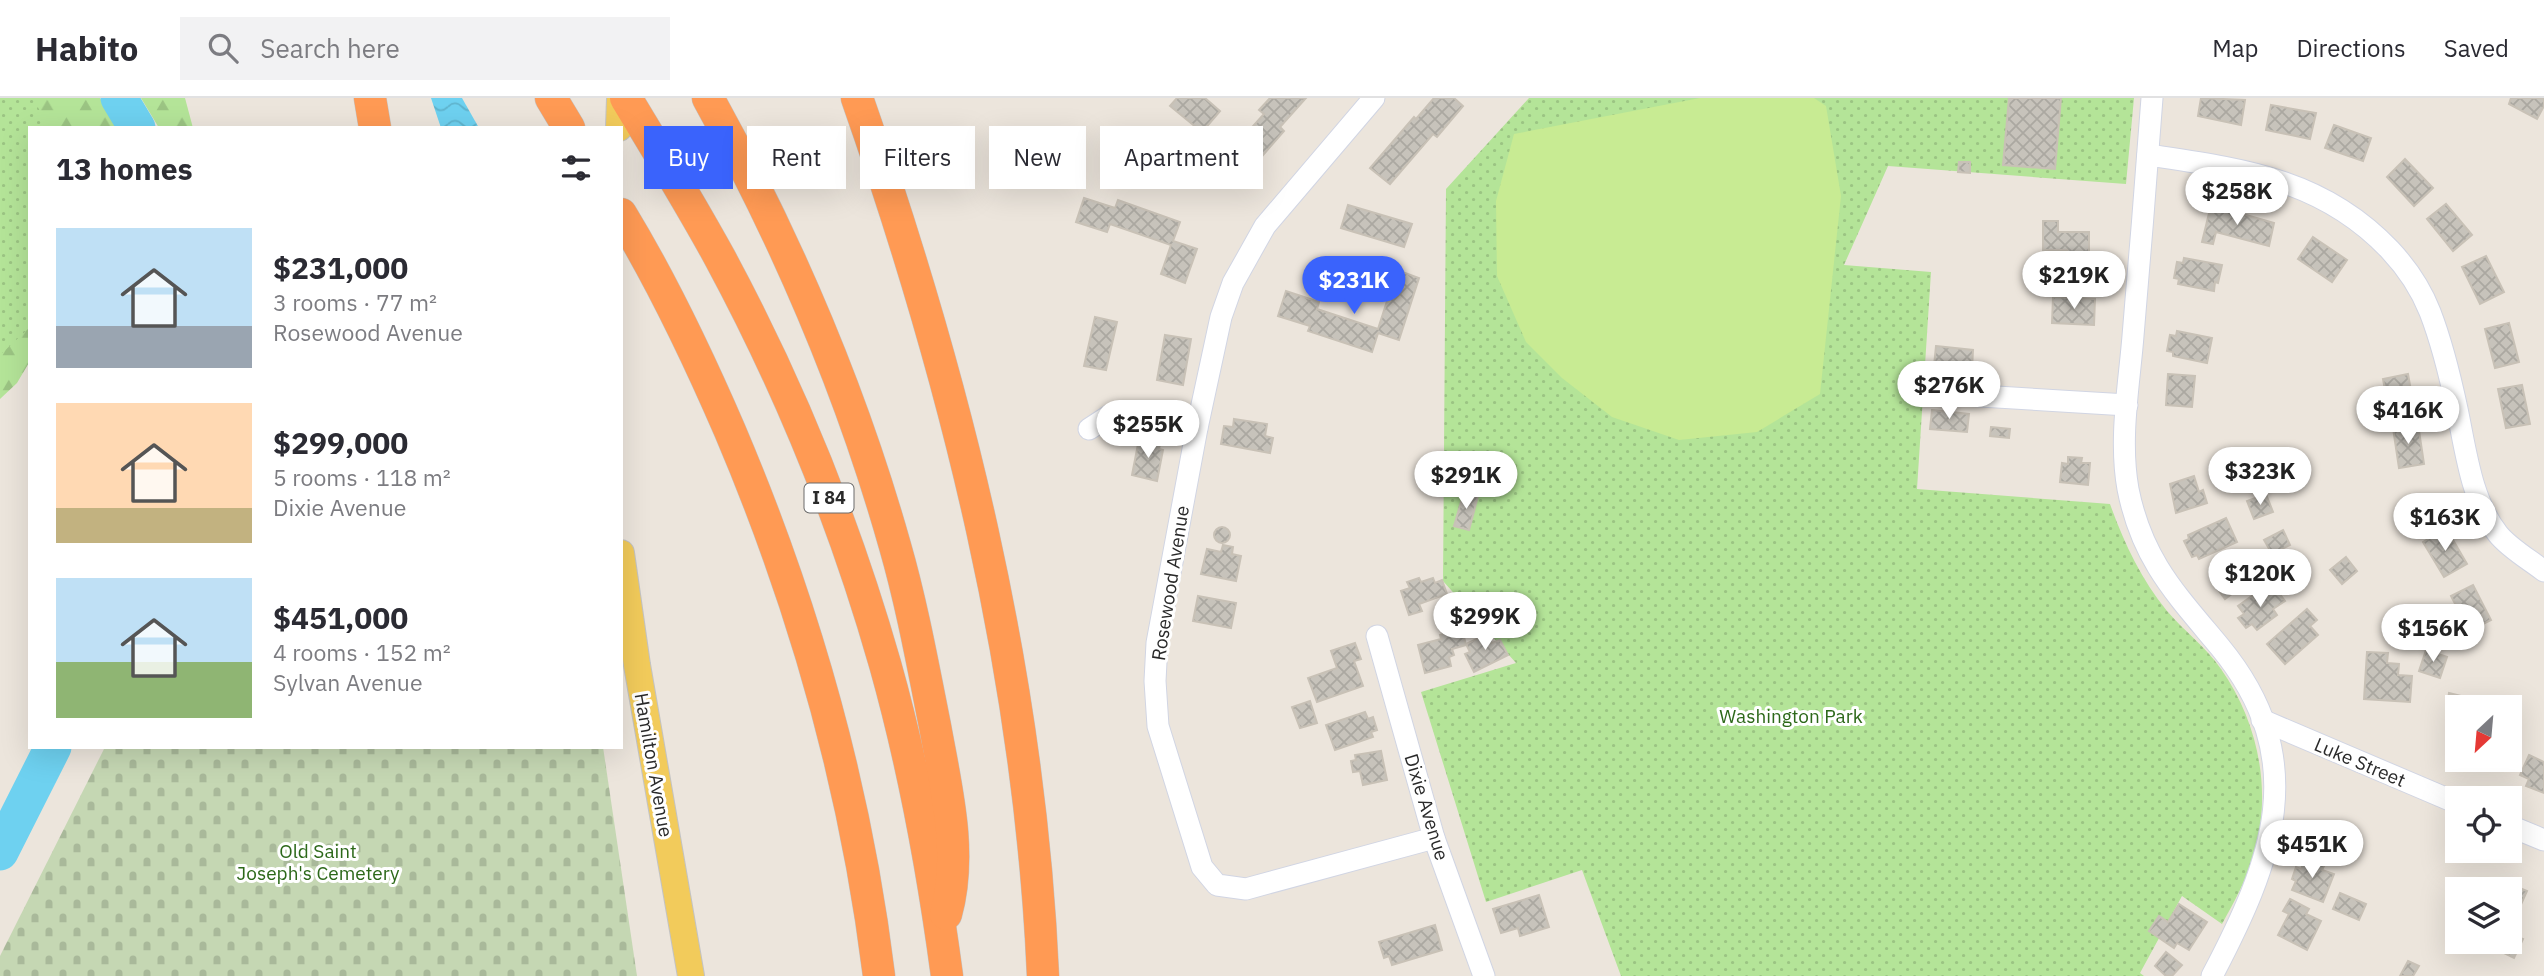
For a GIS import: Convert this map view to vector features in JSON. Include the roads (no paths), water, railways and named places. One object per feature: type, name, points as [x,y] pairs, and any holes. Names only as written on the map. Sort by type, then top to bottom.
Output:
[{"type":"highway","points":[[370,98],[375,126]]},
{"type":"highway","points":[[551,98],[568,126]]},
{"type":"highway","name":"I 84","points":[[623,98],[699,220],[737,292],[787,396],[828,495],[873,627],[897,710],[920,812],[947,976]]},
{"type":"highway","points":[[708,98],[748,174],[807,302],[861,443],[894,544],[927,687],[953,848],[952,890],[941,932]]},
{"type":"highway","points":[[857,98],[897,215],[929,323],[963,448],[992,579],[1013,693],[1028,797],[1043,976]]},
{"type":"highway","points":[[623,218],[671,305],[718,403],[789,582],[824,698],[846,788],[866,883],[879,976]]},
{"type":"main road","points":[[619,126],[623,98]]},
{"type":"main road","name":"Hamilton Avenue","points":[[623,567],[637,664],[691,976]]},
{"type":"street","name":"Rosewood Avenue","points":[[1374,98],[1285,200],[1248,253],[1233,283],[1221,317],[1197,428],[1157,643],[1155,681],[1158,726],[1202,867],[1217,885],[1246,889],[1434,838]]},
{"type":"street","points":[[2152,98],[2127,405],[2127,485],[2148,551],[2177,598],[2235,667],[2252,695],[2269,744],[2275,783],[2269,842],[2250,899],[2211,976]]},
{"type":"street","points":[[2148,155],[2219,165],[2282,180],[2326,198],[2369,228],[2404,266],[2430,310],[2450,375],[2480,506],[2499,536],[2544,570]]},
{"type":"street","points":[[1947,394],[2127,405]]},
{"type":"street","points":[[1089,429],[1109,416],[1131,414],[1197,428]]},
{"type":"street","name":"Dixie Avenue","points":[[1377,636],[1434,838],[1484,976]]},
{"type":"street","name":"Luke Street","points":[[2262,720],[2445,798]]},
{"type":"street","points":[[2522,831],[2544,840]]},
{"type":"water","points":[[431,98],[462,98],[478,126],[440,126]]},
{"type":"waterway","points":[[119,98],[136,126]]},
{"type":"waterway","points":[[0,852],[52,749]]},
{"type":"park label","name":"Washington Park","points":[[1791,716]]},
{"type":"park label","name":"Old Saint Joseph's Cemetery","points":[[318,862]]}]
